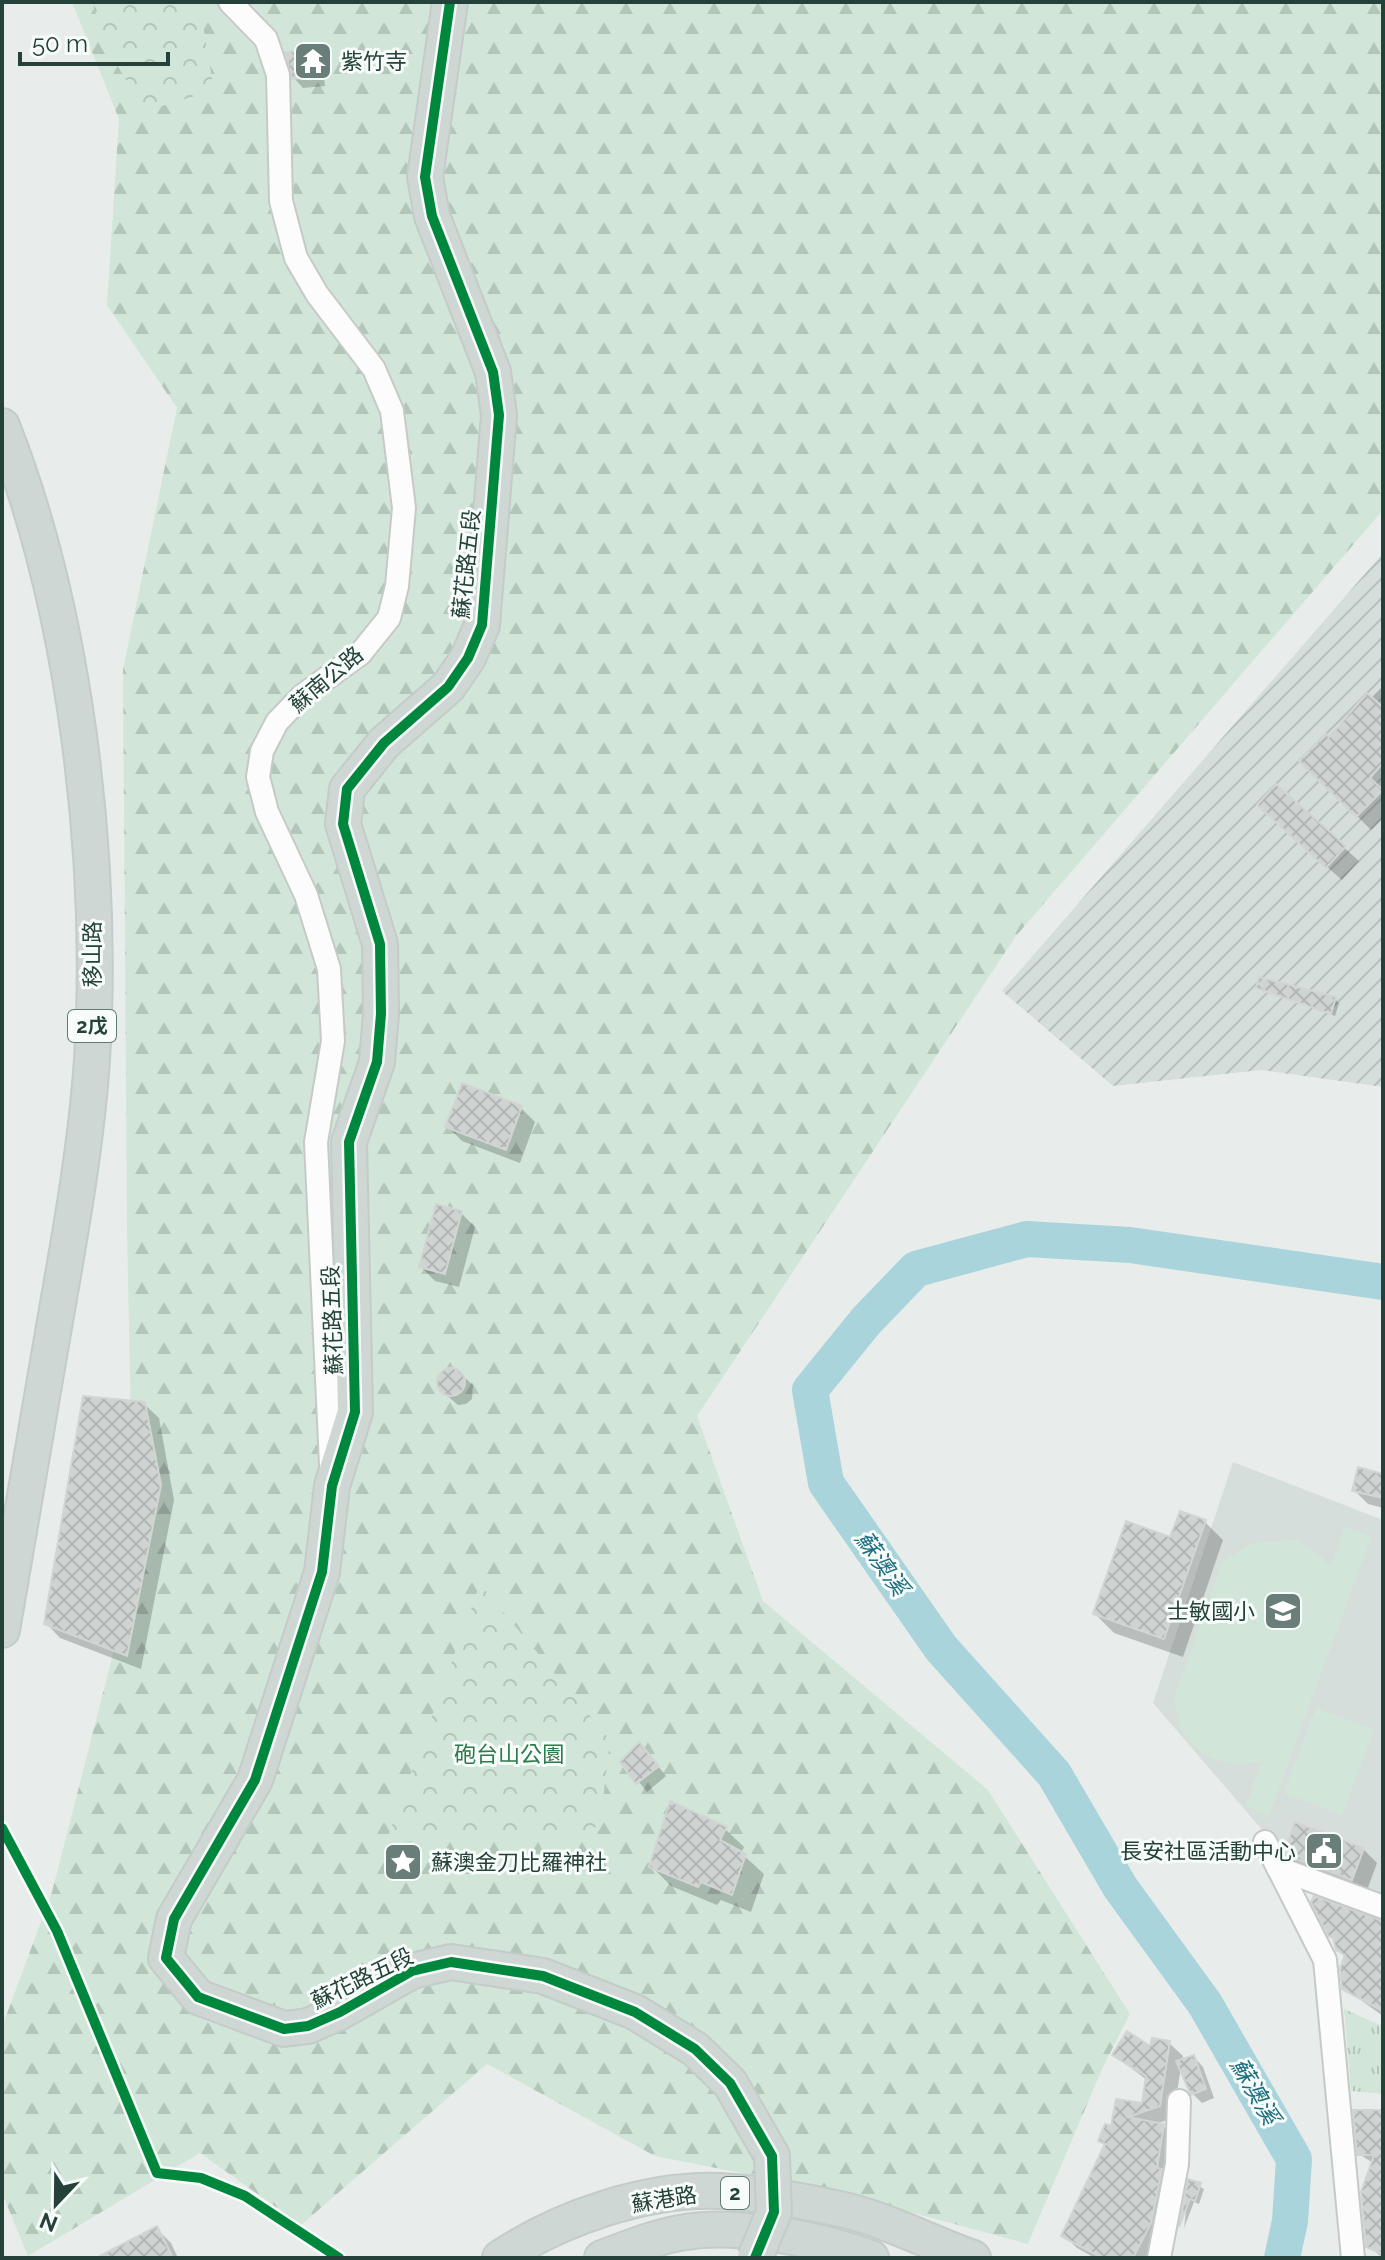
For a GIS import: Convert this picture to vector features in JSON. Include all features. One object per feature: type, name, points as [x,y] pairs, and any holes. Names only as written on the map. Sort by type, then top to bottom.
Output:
[{"type":"main road","name":"蘇花路五段","points":[[450,2],[425,177],[432,216],[493,372],[499,415],[482,625],[468,658],[448,687],[374,755],[347,789],[343,824],[380,944],[381,1014],[377,1062],[349,1142],[355,1412],[332,1486],[322,1572],[255,1780],[174,1919],[166,1958],[198,1997],[284,2029],[308,2026],[340,2012],[412,1971],[451,1962],[543,1976],[635,2012],[695,2049],[730,2083],[772,2156],[774,2212],[755,2258]]},
{"type":"main road","name":"移山路","points":[[2,426],[20,471],[41,545],[71,692],[88,818],[92,1059],[74,1207],[2,1630]]},
{"type":"main road","name":"蘇港路","points":[[500,2258],[518,2246],[611,2207],[661,2196],[719,2191],[837,2208],[973,2258]]},
{"type":"main road","name":"蘇港路","points":[[602,2258],[687,2231],[731,2231],[831,2243],[871,2258]]},
{"type":"street","name":"蘇南公路","points":[[230,2],[266,39],[278,75],[281,201],[296,258],[317,294],[374,369],[392,411],[404,508],[397,586],[389,618],[360,654],[302,696],[277,722],[262,751],[258,777],[267,812],[306,895],[329,969],[333,1041],[316,1142],[332,1486]]},
{"type":"street","points":[[1265,1842],[1325,1960],[1353,2258]]},
{"type":"street","points":[[1278,1868],[1383,1907]]},
{"type":"street","points":[[1159,2258],[1177,2164],[1179,2101]]},
{"type":"shaded area","points":[[1383,553],[1383,1087],[1261,1070],[1113,1086],[1002,991]]},
{"type":"shaded area","name":"士敏國小","points":[[1233,1462],[1383,1520],[1383,1896],[1351,1884],[1364,1847],[1296,1822],[1283,1854],[1153,1703]]},
{"type":"green space","points":[[72,2],[1383,2],[1383,510],[1016,936],[697,1416],[763,1601],[988,1790],[1130,2014],[1102,2069],[1028,2244],[832,2191],[655,2156],[487,2064],[301,2225],[200,2153],[28,2256],[2,2193],[2,2027],[52,1892],[134,1572],[127,1231],[123,669],[177,408],[107,305],[119,119]]},
{"type":"green space","points":[[92,2],[199,2],[214,90],[149,110],[114,59]]},
{"type":"green space","points":[[1345,1527],[1371,1537],[1269,1815],[1246,1806],[1262,1761],[1229,1763],[1201,1751],[1182,1729],[1175,1696],[1223,1561],[1255,1542],[1295,1540],[1316,1552],[1331,1567]]},
{"type":"green space","name":"砲台山公園","points":[[480,1584],[610,1740],[600,1825],[567,1839],[386,1842]]},
{"type":"green space","points":[[1316,1708],[1374,1730],[1342,1815],[1284,1793]]},
{"type":"green space","points":[[1344,2009],[1383,2026],[1383,2094],[1351,2091]]},
{"type":"building","points":[[314,50],[316,77],[292,79],[285,52]]},
{"type":"building","points":[[1367,693],[1383,707],[1383,763],[1370,778],[1383,790],[1356,817],[1299,761],[1326,734],[1329,737]]},
{"type":"building","points":[[1276,784],[1346,846],[1326,868],[1257,805]]},
{"type":"building","points":[[1259,977],[1336,997],[1331,1014],[1256,988]]},
{"type":"building","points":[[462,1083],[522,1106],[506,1150],[445,1127]]},
{"type":"building","points":[[436,1204],[462,1211],[445,1274],[419,1267]]},
{"type":"building","points":[[451,1368],[461,1372],[465,1382],[461,1392],[451,1396],[441,1392],[437,1382],[441,1372]]},
{"type":"building","points":[[83,1396],[145,1402],[161,1485],[127,1656],[44,1624]]},
{"type":"building","points":[[1358,1467],[1383,1474],[1383,1498],[1352,1491]]},
{"type":"building","points":[[1180,1511],[1206,1520],[1164,1639],[1093,1614],[1126,1521],[1170,1537]]},
{"type":"building","points":[[639,1742],[659,1766],[636,1784],[620,1762]]},
{"type":"building","points":[[670,1801],[727,1827],[720,1840],[746,1854],[732,1895],[701,1882],[698,1887],[649,1867]]},
{"type":"building","name":"長安社區活動中心","points":[[1295,1822],[1364,1848],[1352,1880],[1288,1856],[1285,1850]]},
{"type":"building","points":[[1314,1896],[1383,1921],[1383,2011],[1342,1989],[1340,1968],[1345,1955],[1336,1950],[1333,1938],[1328,1936],[1311,1902]]},
{"type":"building","points":[[1127,2031],[1150,2046],[1152,2038],[1170,2041],[1160,2106],[1128,2117],[1164,2124],[1157,2168],[1162,2169],[1151,2223],[1133,2258],[1102,2258],[1061,2236],[1105,2144],[1098,2141],[1105,2124],[1111,2126],[1116,2099],[1142,2103],[1146,2076],[1112,2055]]},
{"type":"building","points":[[1194,2055],[1206,2089],[1191,2095],[1176,2061]]},
{"type":"building","points":[[1353,2110],[1383,2110],[1383,2254],[1366,2247],[1361,2192],[1374,2155],[1357,2155]]},
{"type":"building","points":[[1188,2179],[1201,2183],[1195,2201],[1190,2199],[1179,2227]]},
{"type":"building","points":[[157,2226],[173,2258],[96,2258]]},
{"type":"waterway","name":"蘇澳溪","points":[[1282,2258],[1290,2221],[1294,2159],[1205,2004],[1120,1887],[1054,1774],[941,1648],[826,1483],[810,1390],[866,1321],[916,1269],[1027,1239],[1130,1245],[1383,1282]]},
{"type":"cycle path","points":[[450,2],[425,177],[432,216],[493,372],[499,415],[482,625],[468,658],[448,687],[384,743],[347,789],[343,824],[380,944],[381,1014],[377,1062],[349,1142],[355,1412],[332,1486],[322,1572],[255,1780],[174,1919],[166,1958],[198,1997],[284,2029],[308,2026],[340,2012],[412,1971],[451,1962],[543,1976],[635,2012],[695,2049],[730,2083],[772,2156],[774,2212],[755,2258]]},
{"type":"cycle path","points":[[2,1828],[57,1931],[157,2173],[201,2178],[245,2196],[339,2258]]},
{"type":"place","name":"紫竹寺","points":[[313,61]]},
{"type":"place","name":"士敏國小","points":[[1283,1611]]},
{"type":"place","name":"長安社區活動中心","points":[[1324,1851]]},
{"type":"place","name":"蘇澳金刀比羅神社","points":[[403,1862]]}]
